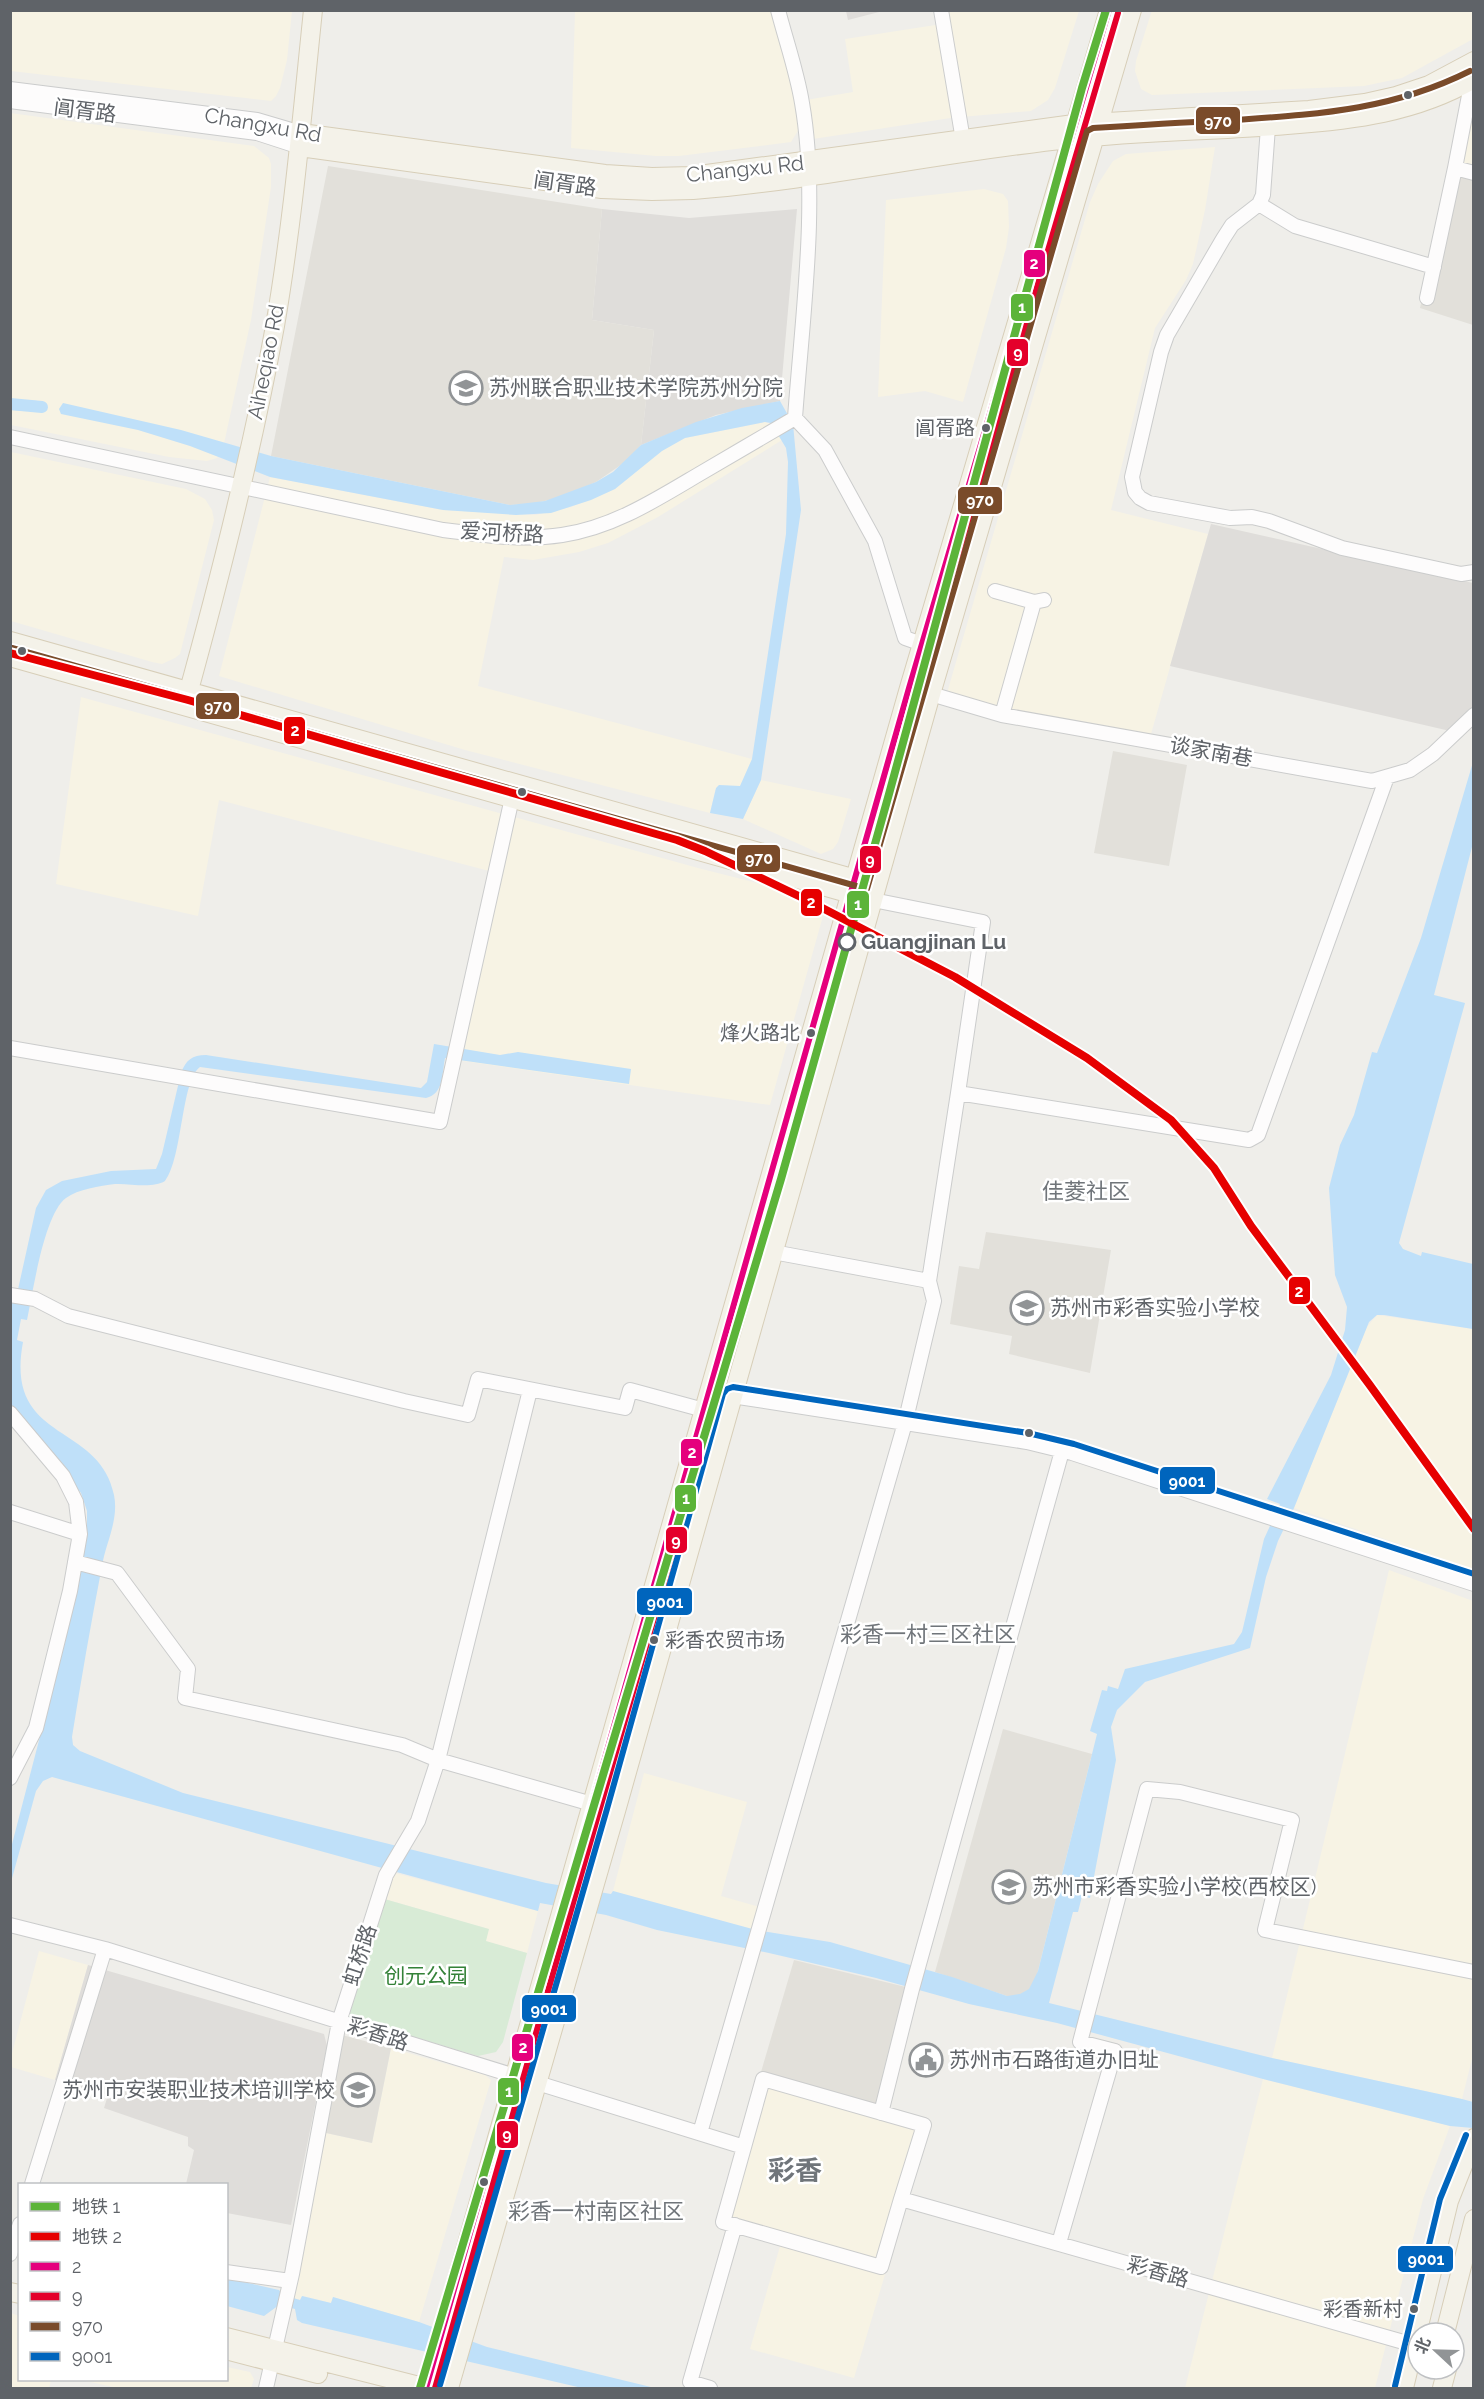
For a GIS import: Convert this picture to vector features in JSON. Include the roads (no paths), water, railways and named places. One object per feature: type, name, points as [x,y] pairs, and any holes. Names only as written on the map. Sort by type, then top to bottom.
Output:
[{"type":"main road","points":[[228,2350],[272,2356],[426,2388],[922,644],[1109,10]]},
{"type":"main road","points":[[450,2388],[931,694],[1132,10]]},
{"type":"main road","name":"Aiheqiao Rd","points":[[186,698],[242,481],[276,316],[300,140],[313,11]]},
{"type":"main road","points":[[1096,129],[1268,127],[1364,118],[1437,98],[1471,72]]},
{"type":"main road","name":"Changxu Rd","points":[[300,140],[630,176],[707,175],[808,169],[963,140],[1309,110],[1365,103],[1413,91],[1471,72]]},
{"type":"main road","points":[[808,169],[1072,131]]},
{"type":"main road","points":[[945,566],[967,572]]},
{"type":"main road","points":[[10,641],[186,698],[512,798],[853,886]]},
{"type":"main road","points":[[10,657],[186,698],[875,892]]},
{"type":"main road","points":[[1447,2321],[1467,2212],[1473,2140]]},
{"type":"main road","points":[[1420,2321],[1449,2201],[1473,2140]]},
{"type":"main road","points":[[1433,2321],[1467,2212]]},
{"type":"main road","points":[[1459,2321],[1473,2263]]},
{"type":"main road","points":[[228,2338],[272,2356],[376,2388]]},
{"type":"street","points":[[778,10],[802,104],[808,169],[807,251],[793,419],[825,450],[874,541],[904,638],[922,644]]},
{"type":"street","points":[[941,10],[963,140]]},
{"type":"street","points":[[1427,298],[1455,168],[1471,72]]},
{"type":"street","name":"Changxu Rd","points":[[10,89],[257,120],[300,140]]},
{"type":"street","name":"阊胥路","points":[[10,101],[300,140]]},
{"type":"street","points":[[1268,127],[1263,195],[1259,204],[1232,225],[1222,239],[1167,335],[1132,477],[1135,492],[1149,503],[1164,507],[1230,518],[1252,517],[1342,548],[1461,574],[1473,572]]},
{"type":"street","points":[[1455,168],[1473,173]]},
{"type":"street","points":[[1259,204],[1295,226],[1434,267]]},
{"type":"street","name":"爱河桥路","points":[[10,437],[242,481],[443,530],[501,537],[544,537],[585,530],[615,520],[670,491],[793,419]]},
{"type":"street","points":[[995,591],[1039,601],[1002,715]]},
{"type":"street","name":"谈家南巷","points":[[931,694],[1002,715],[1372,781],[1410,770],[1433,754],[1473,715]]},
{"type":"street","points":[[958,1093],[1249,1140],[1258,1135],[1387,777]]},
{"type":"street","points":[[10,1048],[440,1122],[512,798]]},
{"type":"street","points":[[700,2133],[905,1423],[934,1301],[929,1281],[982,922],[875,892]]},
{"type":"street","points":[[773,1252],[929,1281]]},
{"type":"street","points":[[10,1295],[34,1299],[68,1316],[404,1401],[468,1414],[478,1379],[625,1407],[630,1390],[704,1410]]},
{"type":"street","name":"虹桥路","points":[[266,2388],[287,2294],[339,2022],[386,1875],[418,1821],[438,1760],[530,1390]]},
{"type":"street","points":[[710,1390],[732,1396],[1027,1442],[1121,1467],[1473,1584]]},
{"type":"street","points":[[10,1413],[63,1476],[76,1502],[80,1534],[78,1563],[36,1728],[10,1778]]},
{"type":"street","points":[[881,2113],[912,1989],[1062,1451]]},
{"type":"street","points":[[10,1512],[80,1534]]},
{"type":"street","points":[[78,1563],[117,1574],[188,1670],[185,1698],[402,1745],[438,1760],[592,1804]]},
{"type":"street","points":[[1059,2243],[1115,2051],[1080,2042],[1147,1789],[1180,1792],[1292,1820],[1265,1930],[1473,1972]]},
{"type":"street","name":"彩香路","points":[[10,1925],[105,1949],[744,2147]]},
{"type":"street","points":[[32,2183],[105,1949]]},
{"type":"street","points":[[763,2079],[924,2125],[881,2266],[723,2222],[744,2147],[763,2079]]},
{"type":"street","name":"彩香路","points":[[901,2199],[1406,2343]]},
{"type":"street","points":[[11,2251],[17,2224]]},
{"type":"street","points":[[710,2388],[690,2382],[735,2225]]},
{"type":"street","points":[[228,2273],[287,2294]]},
{"type":"water","points":[[11,399],[37,401],[40,407],[36,411],[11,410]]},
{"type":"water","points":[[780,401],[793,424],[801,510],[761,780],[743,819],[710,813],[716,788],[719,785],[740,786],[752,759],[786,534],[788,462],[786,448],[771,423],[765,422],[685,438],[662,451],[615,489],[591,500],[551,513],[516,515],[443,510],[270,477],[190,446],[138,430],[61,414],[59,409],[63,403],[181,430],[271,456],[510,505],[545,501],[596,482],[613,472],[641,445],[696,422],[742,408]]},
{"type":"water","points":[[1473,762],[1473,843],[1434,995],[1465,1003],[1399,1243],[1403,1249],[1421,1256],[1422,1252],[1473,1264],[1473,1329],[1384,1315],[1377,1315],[1369,1322],[1294,1508],[1278,1541],[1266,1577],[1250,1648],[1145,1682],[1117,1710],[1111,1727],[1116,1760],[1090,1898],[1082,1896],[1078,1912],[1073,1912],[1049,2003],[1272,2058],[1473,2102],[1473,2128],[1450,2126],[1263,2079],[1057,2023],[969,2004],[876,1978],[769,1953],[657,1930],[606,1915],[540,1903],[538,1911],[52,1777],[43,1781],[36,1791],[11,1882],[11,1848],[75,1602],[87,1528],[87,1511],[81,1493],[11,1405],[12,1303],[15,1303],[36,1208],[46,1190],[62,1181],[111,1171],[156,1169],[162,1154],[181,1073],[193,1057],[206,1055],[421,1088],[427,1082],[434,1044],[500,1055],[518,1052],[631,1069],[629,1084],[445,1058],[439,1088],[432,1096],[426,1098],[200,1067],[189,1087],[175,1155],[165,1181],[154,1185],[115,1184],[89,1188],[66,1198],[58,1207],[51,1220],[40,1254],[27,1320],[21,1319],[17,1340],[23,1342],[21,1375],[27,1399],[39,1416],[91,1454],[105,1471],[115,1504],[86,1652],[72,1737],[73,1745],[80,1751],[183,1793],[546,1883],[611,1894],[613,1891],[756,1930],[830,1942],[952,1977],[1007,1996],[1020,1994],[1029,1989],[1038,1971],[1097,1734],[1090,1731],[1102,1690],[1107,1691],[1108,1686],[1118,1689],[1125,1669],[1234,1644],[1242,1632],[1264,1539],[1280,1504],[1267,1499],[1331,1375],[1345,1330],[1347,1307],[1335,1275],[1329,1188],[1340,1145],[1354,1115],[1372,1052],[1377,1053],[1421,938]]},
{"type":"water","points":[[228,2278],[279,2290],[283,2295],[300,2300],[302,2296],[331,2303],[333,2297],[419,2322],[487,2347],[655,2388],[582,2388],[302,2323],[297,2320],[295,2309],[279,2305],[264,2316],[228,2306]]},
{"type":"waterway","points":[[10,404],[42,407]]},
{"type":"metro line","name":"1","points":[[420,2388],[781,1179],[1082,88],[1106,10]]},
{"type":"metro line","name":"2","points":[[10,653],[188,700],[677,840],[807,900],[955,977],[1087,1058],[1171,1120],[1214,1168],[1251,1226],[1474,1529]]},
{"type":"place","name":"苏州联合职业技术学院苏州分院","points":[[466,388]]},
{"type":"place","name":"阊胥路","points":[[986,428]]},
{"type":"place","name":"Guangjinan Lu","points":[[847,942]]},
{"type":"place","name":"烽火路北","points":[[811,1033]]},
{"type":"place","name":"苏州市彩香实验小学校","points":[[1027,1308]]},
{"type":"place","name":"彩香农贸市场","points":[[654,1640]]},
{"type":"place","name":"苏州市彩香实验小学校(西校区)","points":[[1009,1887]]},
{"type":"place","name":"苏州市石路街道办旧址","points":[[926,2060]]},
{"type":"place","name":"苏州市安装职业技术培训学校","points":[[358,2090]]},
{"type":"place","name":"彩香新村","points":[[1414,2309]]},
{"type":"district","name":"佳菱社区","points":[[1086,1191]]},
{"type":"district","name":"彩香一村三区社区","points":[[928,1634]]},
{"type":"district","name":"彩香","points":[[795,2171]]},
{"type":"district","name":"彩香一村南区社区","points":[[596,2211]]},
{"type":"park label","name":"创元公园","points":[[426,1976]]}]
